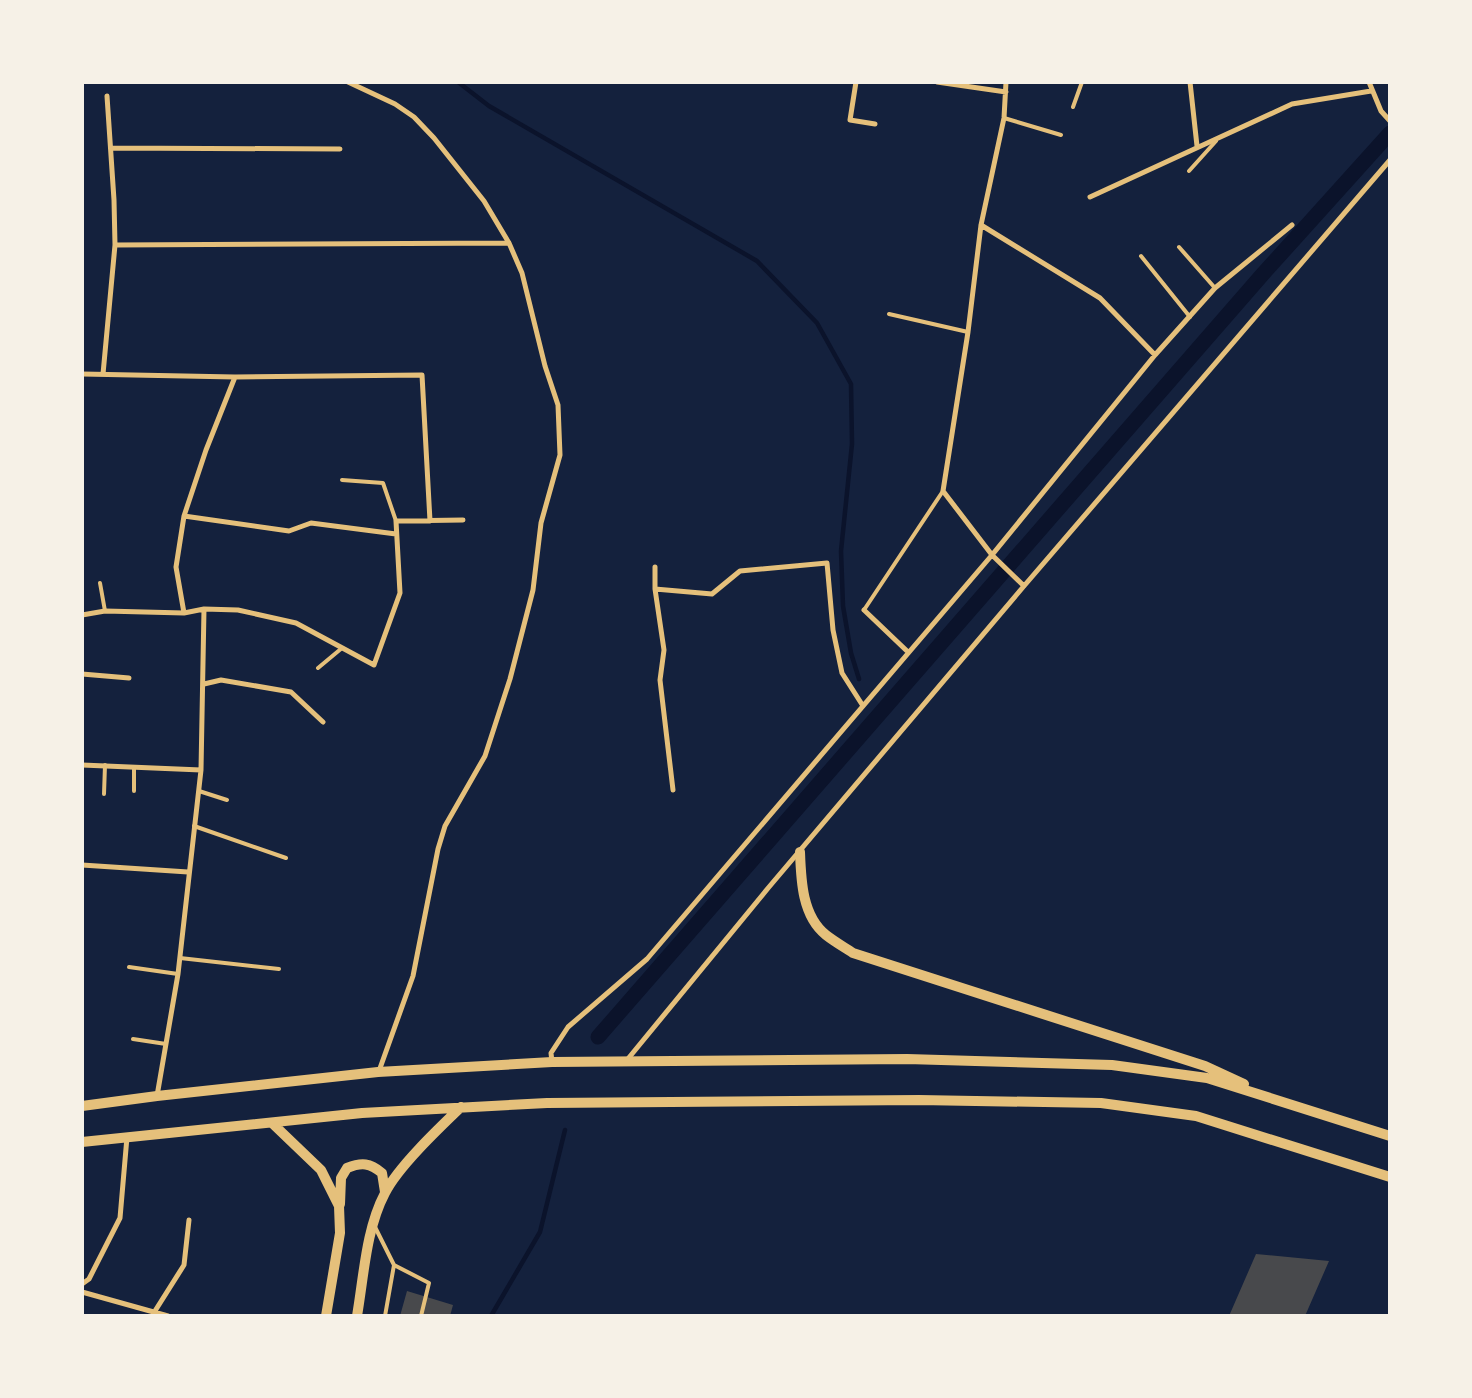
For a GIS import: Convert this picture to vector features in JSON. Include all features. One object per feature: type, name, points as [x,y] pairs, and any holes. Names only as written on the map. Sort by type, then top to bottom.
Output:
[{"type":"main road","points":[[800,852],[801,884],[808,909],[825,934],[853,953],[1205,1066],[1281,1101]]},
{"type":"main road","points":[[82,1106],[378,1072],[552,1062],[907,1059],[1112,1065],[1206,1078],[1390,1136]]},
{"type":"main road","points":[[82,1142],[127,1136],[272,1124],[362,1113],[555,1103],[889,1100],[1101,1103],[1196,1116],[1390,1177]]},
{"type":"main road","points":[[357,1316],[373,1222],[385,1192],[436,1130],[461,1107]]},
{"type":"main road","points":[[272,1124],[321,1170],[340,1206]]},
{"type":"main road","points":[[326,1316],[340,1233],[340,1206],[344,1173],[347,1168],[360,1163],[374,1166],[382,1173],[385,1192]]},
{"type":"street","points":[[348,82],[395,104],[414,117],[434,138],[484,201],[509,243],[522,273],[544,366],[558,405],[560,455],[541,523],[533,590],[510,679],[485,756],[445,826],[438,849],[413,976],[378,1072]]},
{"type":"street","points":[[856,82],[850,120],[875,124]]},
{"type":"street","points":[[937,82],[1006,92]]},
{"type":"street","points":[[1006,82],[1004,118],[981,225],[968,332],[943,491],[992,555],[1024,586]]},
{"type":"street","points":[[1190,82],[1197,146]]},
{"type":"street","points":[[1369,82],[1371,91],[1381,111],[1390,121]]},
{"type":"street","points":[[1090,197],[1197,146],[1292,104],[1371,91]]},
{"type":"street","points":[[103,374],[115,245],[107,96]]},
{"type":"street","points":[[111,148],[340,149]]},
{"type":"street","points":[[625,1062],[1024,586],[1390,160]]},
{"type":"street","points":[[981,225],[1100,298],[1155,355]]},
{"type":"street","points":[[552,1062],[552,1052],[568,1027],[647,959],[992,555],[1155,355],[1216,288],[1292,225]]},
{"type":"street","points":[[115,245],[509,243]]},
{"type":"street","points":[[82,374],[235,378],[422,375],[430,521]]},
{"type":"street","points":[[184,613],[176,567],[184,516],[206,450],[235,378]]},
{"type":"street","points":[[184,516],[289,531],[311,523],[396,534]]},
{"type":"street","points":[[82,615],[105,612],[184,613],[204,609],[238,610],[296,623],[374,665],[397,606],[400,593],[396,521],[463,520]]},
{"type":"street","points":[[656,589],[712,594],[740,571],[827,563],[833,630],[842,673],[863,706]]},
{"type":"street","points":[[656,567],[656,589],[664,650],[660,680],[674,790]]},
{"type":"street","points":[[157,1096],[178,974],[188,872],[199,792],[204,684],[204,609]]},
{"type":"street","points":[[864,610],[908,652]]},
{"type":"street","points":[[82,674],[129,678]]},
{"type":"street","points":[[204,684],[221,680],[291,692],[324,722]]},
{"type":"street","points":[[82,764],[201,770]]},
{"type":"street","points":[[82,865],[188,872]]},
{"type":"street","points":[[82,1284],[89,1279],[120,1218],[127,1136]]},
{"type":"street","points":[[155,1311],[184,1266],[189,1220]]},
{"type":"street","points":[[82,1292],[168,1316]]},
{"type":"lane","points":[[1074,107],[1082,82]]},
{"type":"lane","points":[[1004,118],[1061,135]]},
{"type":"lane","points":[[1189,171],[1218,138]]},
{"type":"lane","points":[[1180,247],[1216,288]]},
{"type":"lane","points":[[1141,256],[1190,318]]},
{"type":"lane","points":[[889,314],[968,332]]},
{"type":"lane","points":[[342,480],[383,483],[396,521]]},
{"type":"lane","points":[[864,610],[943,491]]},
{"type":"lane","points":[[100,583],[105,612]]},
{"type":"lane","points":[[318,668],[342,648]]},
{"type":"lane","points":[[104,794],[105,765]]},
{"type":"lane","points":[[134,767],[134,791]]},
{"type":"lane","points":[[199,792],[227,800]]},
{"type":"lane","points":[[194,826],[286,858]]},
{"type":"lane","points":[[180,958],[279,969]]},
{"type":"lane","points":[[129,967],[178,974]]},
{"type":"lane","points":[[133,1039],[166,1044]]},
{"type":"lane","points":[[373,1222],[394,1265],[429,1283],[422,1316]]},
{"type":"lane","points":[[384,1316],[394,1265]]},
{"type":"building","points":[[1256,1254],[1329,1261],[1305,1316],[1229,1316]]},
{"type":"building","points":[[407,1291],[453,1305],[450,1316],[400,1316]]},
{"type":"waterway","points":[[458,82],[489,106],[757,261],[817,323],[851,384],[852,444],[841,551],[843,606],[851,653],[859,679]]},
{"type":"waterway","points":[[598,1037],[1262,275],[1390,133]]},
{"type":"waterway","points":[[491,1316],[540,1232],[565,1130]]}]
